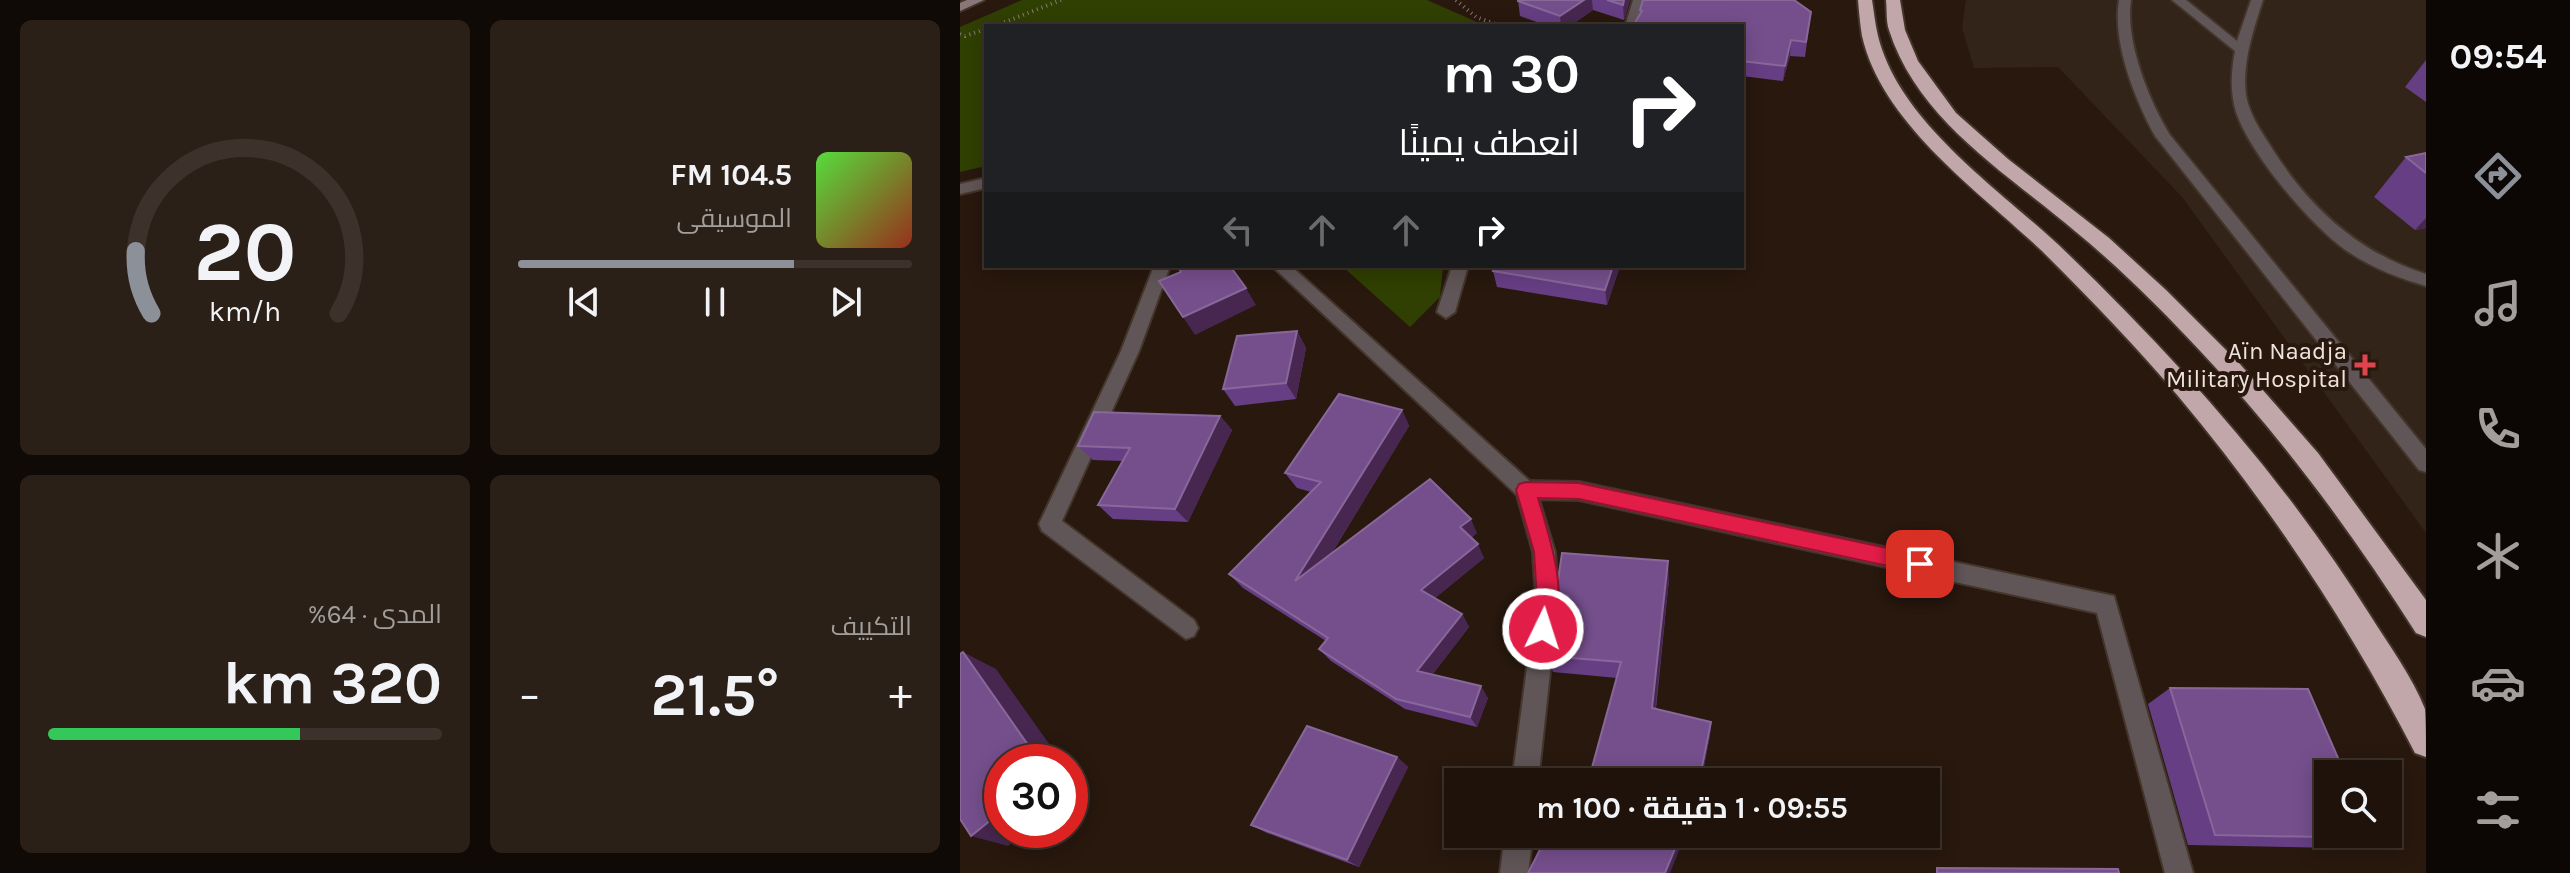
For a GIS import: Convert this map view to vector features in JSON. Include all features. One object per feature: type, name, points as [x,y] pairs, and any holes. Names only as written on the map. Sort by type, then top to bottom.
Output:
[{"type":"highway","points":[[1865,0],[1866,19],[1880,60],[1897,93],[1921,127],[1969,177],[2041,240],[2133,330],[2213,423],[2341,594],[2426,742]]},
{"type":"highway","points":[[1893,0],[1895,26],[1902,44],[1938,100],[1979,143],[2130,268],[2232,370],[2344,504],[2426,624]]},
{"type":"main road","points":[[960,7],[978,0]]},
{"type":"street","points":[[1632,24],[1639,0]]},
{"type":"street","points":[[2125,0],[2133,73],[2156,129],[2176,158],[2204,186],[2426,464]]},
{"type":"street","points":[[2178,0],[2240,49]]},
{"type":"street","points":[[2257,0],[2240,49],[2238,69],[2244,114],[2285,184],[2320,223],[2369,256],[2426,280]]},
{"type":"street","points":[[960,189],[984,183]]},
{"type":"street","points":[[1161,268],[1130,351],[1050,524],[1186,628]]},
{"type":"street","points":[[1282,268],[1526,490],[1544,552],[1547,599],[1527,768]]},
{"type":"street","points":[[1446,312],[1459,268]]},
{"type":"street","points":[[1526,490],[1579,491],[2106,604],[2179,873]]},
{"type":"street","points":[[1514,873],[1517,848]]},
{"type":"path","points":[[1000,24],[1061,0]]},
{"type":"path","points":[[1456,0],[1476,17],[1495,24]]},
{"type":"path","points":[[960,34],[965,36],[984,30]]},
{"type":"shaded area","name":"Aïn Naadja Military Hospital","points":[[1966,0],[2426,0],[2426,533],[2182,197],[2058,67],[1974,68],[1962,28]]},
{"type":"green space","points":[[1022,0],[1427,0],[1481,24],[984,24],[984,166],[960,172],[960,27]]},
{"type":"green space","points":[[1344,268],[1443,268],[1440,297],[1410,327]]},
{"type":"building","points":[[1518,0],[1584,0],[1560,16]]},
{"type":"building","points":[[1607,0],[1624,0],[1623,5]]},
{"type":"building","points":[[1643,0],[1794,0],[1811,12],[1806,42],[1791,40],[1785,66],[1744,61],[1744,24],[1634,24]]},
{"type":"building","points":[[2426,153],[2426,173],[2406,157]]},
{"type":"building","points":[[1179,268],[1231,268],[1246,288],[1183,317],[1159,281],[1181,272]]},
{"type":"building","points":[[1495,268],[1612,268],[1605,290],[1493,271]]},
{"type":"building","points":[[1297,331],[1286,383],[1223,389],[1237,336]]},
{"type":"building","points":[[1339,394],[1402,410],[1295,581],[1430,479],[1471,519],[1460,527],[1478,544],[1421,590],[1462,614],[1417,671],[1481,686],[1470,717],[1396,699],[1319,649],[1328,638],[1229,574],[1321,482],[1285,473]]},
{"type":"building","points":[[1094,412],[1220,416],[1175,509],[1098,505],[1130,448],[1078,446]]},
{"type":"building","points":[[1562,553],[1668,561],[1652,708],[1711,722],[1702,768],[1592,768],[1621,662],[1547,656]]},
{"type":"building","points":[[963,652],[1027,744],[984,744],[984,826],[971,836],[960,819],[960,654]]},
{"type":"building","points":[[2170,688],[2308,689],[2339,760],[2314,760],[2314,837],[2215,835]]},
{"type":"building","points":[[1307,726],[1397,757],[1347,860],[1251,825]]},
{"type":"building","points":[[1541,848],[1675,848],[1665,873],[1528,873]]},
{"type":"building","points":[[1937,868],[2118,869],[2119,873],[1937,873]]},
{"type":"place","name":"Aïn Naadja Military Hospital","points":[[2365,365]]},
{"type":"route","points":[[1543,629],[1547,599],[1544,552],[1526,490],[1579,491],[1920,564]]}]
